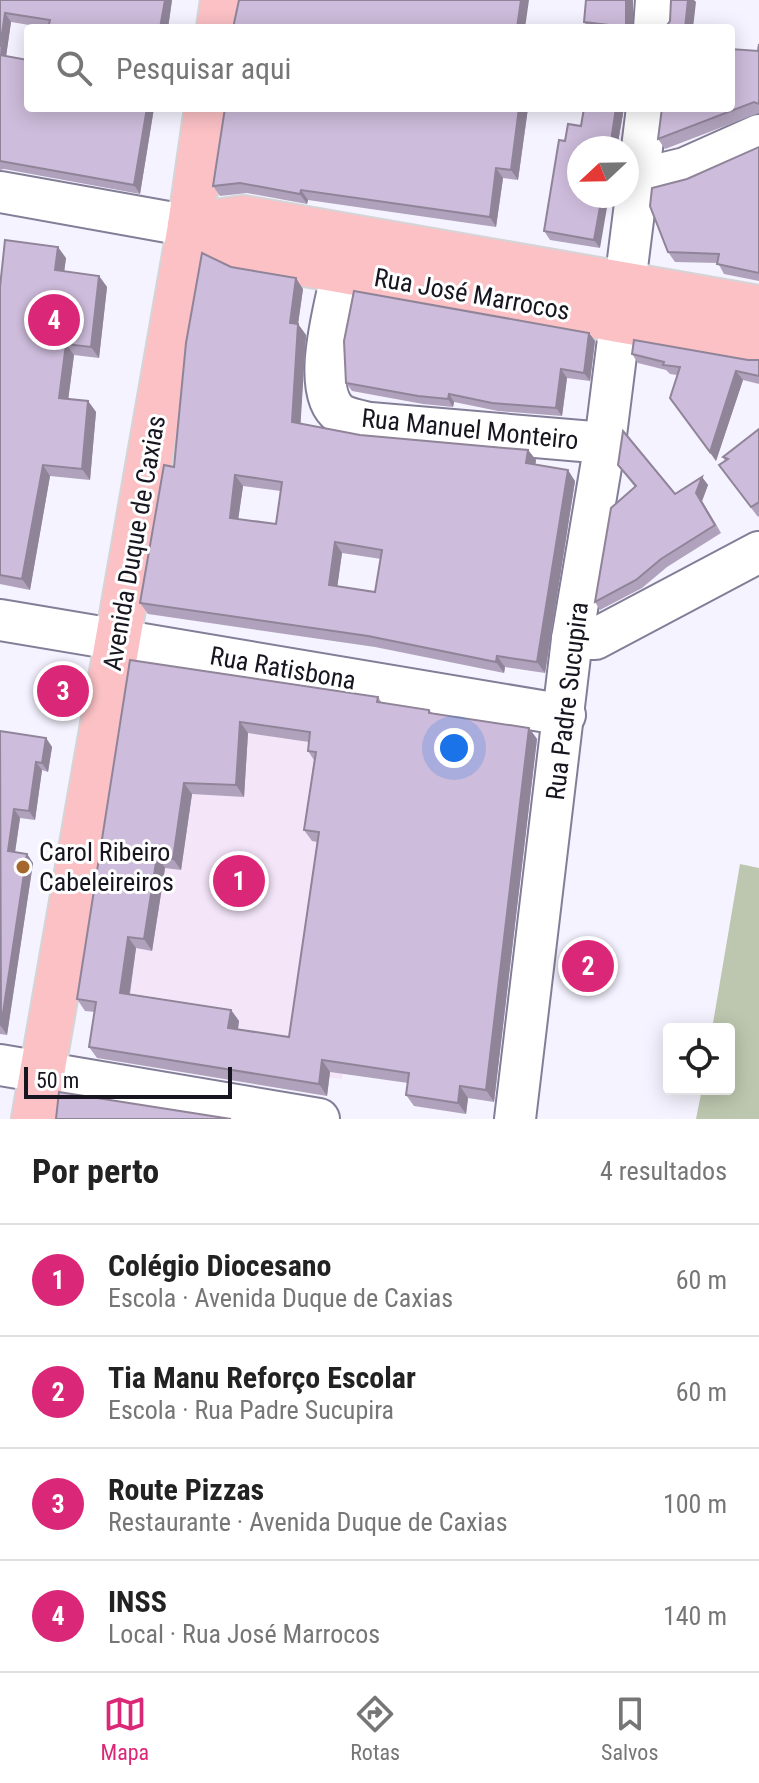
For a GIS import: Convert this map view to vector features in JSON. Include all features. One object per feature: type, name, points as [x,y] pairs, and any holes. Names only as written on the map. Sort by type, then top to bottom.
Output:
[{"type":"main road","points":[[220,24],[223,0]]},
{"type":"main road","name":"Avenida Duque de Caxias","points":[[34,1119],[190,226],[206,112]]},
{"type":"main road","name":"Rua José Marrocos","points":[[190,226],[243,218],[622,302],[759,345]]},
{"type":"main road","name":"Rua José Marrocos","points":[[190,226],[243,253],[342,271],[622,302],[759,308]]},
{"type":"street","points":[[654,24],[656,0]]},
{"type":"street","name":"Rua Padre Sucupira","points":[[515,1119],[572,639],[605,443],[647,112]]},
{"type":"street","points":[[640,179],[685,168],[759,135]]},
{"type":"street","name":"Rua José Marrocos","points":[[0,192],[190,226]]},
{"type":"street","name":"Rua Manuel Monteiro","points":[[342,271],[324,374],[328,397],[341,414],[370,423],[605,443]]},
{"type":"street","points":[[572,639],[595,639],[759,552]]},
{"type":"street","name":"Rua Ratisbona","points":[[0,620],[565,715]]},
{"type":"street","points":[[0,1065],[319,1119]]},
{"type":"shaded area","points":[[137,683],[384,713],[342,1079],[94,1049]]},
{"type":"green space","points":[[740,864],[759,868],[759,1119],[696,1119],[701,1095],[735,1095],[735,1023],[713,1023]]},
{"type":"building","points":[[0,0],[165,0],[161,24],[49,24],[50,20],[5,13],[0,47]]},
{"type":"building","points":[[239,0],[521,0],[518,24],[234,24]]},
{"type":"building","points":[[586,0],[626,0],[626,24],[584,22]]},
{"type":"building","points":[[671,0],[688,0],[685,24],[668,24]]},
{"type":"building","points":[[759,44],[759,104],[754,102],[735,109],[735,49],[758,51]]},
{"type":"building","points":[[0,55],[24,59],[24,112],[146,112],[134,185],[0,161]]},
{"type":"building","points":[[224,112],[518,112],[511,170],[496,168],[490,217],[301,190],[300,194],[240,183],[213,186]]},
{"type":"building","points":[[583,112],[615,112],[612,136],[567,136],[567,208],[600,208],[594,240],[544,231],[559,140],[565,141],[568,124],[581,126]]},
{"type":"building","points":[[661,112],[728,112],[658,139]]},
{"type":"building","points":[[759,147],[759,273],[717,264],[719,254],[668,252],[650,206],[652,188],[687,179]]},
{"type":"building","points":[[5,240],[58,247],[55,270],[99,276],[91,347],[66,344],[59,398],[88,401],[82,469],[43,465],[22,579],[0,575],[0,287]]},
{"type":"building","points":[[202,253],[231,267],[296,278],[290,323],[298,324],[292,422],[360,435],[528,450],[526,463],[568,470],[537,662],[497,656],[496,662],[368,636],[140,603],[164,465],[174,467],[186,343]],"holes":[[[235,475],[282,482],[276,524],[230,518]],[[335,542],[382,550],[375,592],[329,585]]]},
{"type":"building","points":[[354,291],[589,333],[584,373],[561,369],[556,408],[492,403],[449,394],[448,399],[418,396],[346,383],[344,341]]},
{"type":"building","points":[[634,340],[759,360],[759,376],[736,371],[710,452],[670,398],[680,367],[663,365],[664,362],[632,354]]},
{"type":"building","points":[[759,429],[759,502],[751,507],[719,465],[728,459],[723,457]]},
{"type":"building","points":[[623,431],[675,494],[702,477],[696,493],[715,525],[661,559],[636,580],[595,602],[611,508],[636,486],[618,465]]},
{"type":"building","points":[[130,660],[378,697],[377,702],[429,710],[429,713],[529,728],[486,1090],[460,1086],[458,1103],[406,1095],[409,1073],[322,1060],[319,1084],[89,1047],[96,1002],[77,999]],"holes":[[[240,722],[310,732],[308,751],[316,752],[304,830],[319,832],[289,1037],[228,1028],[231,1010],[120,993],[128,937],[144,939],[157,856],[173,859],[184,783],[236,785]]]},
{"type":"building","points":[[0,731],[46,738],[42,763],[36,762],[29,811],[14,809],[8,851],[27,854],[1,1026]]},
{"type":"building","points":[[59,1092],[231,1119],[56,1119]]},
{"type":"place","name":"INSS","points":[[54,320]]},
{"type":"place","name":"Route Pizzas","points":[[63,691]]},
{"type":"place","name":"Carol Ribeiro Cabeleireiros","points":[[23,867]]},
{"type":"place","name":"Colégio Diocesano","points":[[239,881]]},
{"type":"place","name":"Tia Manu Reforço Escolar","points":[[588,966]]}]
